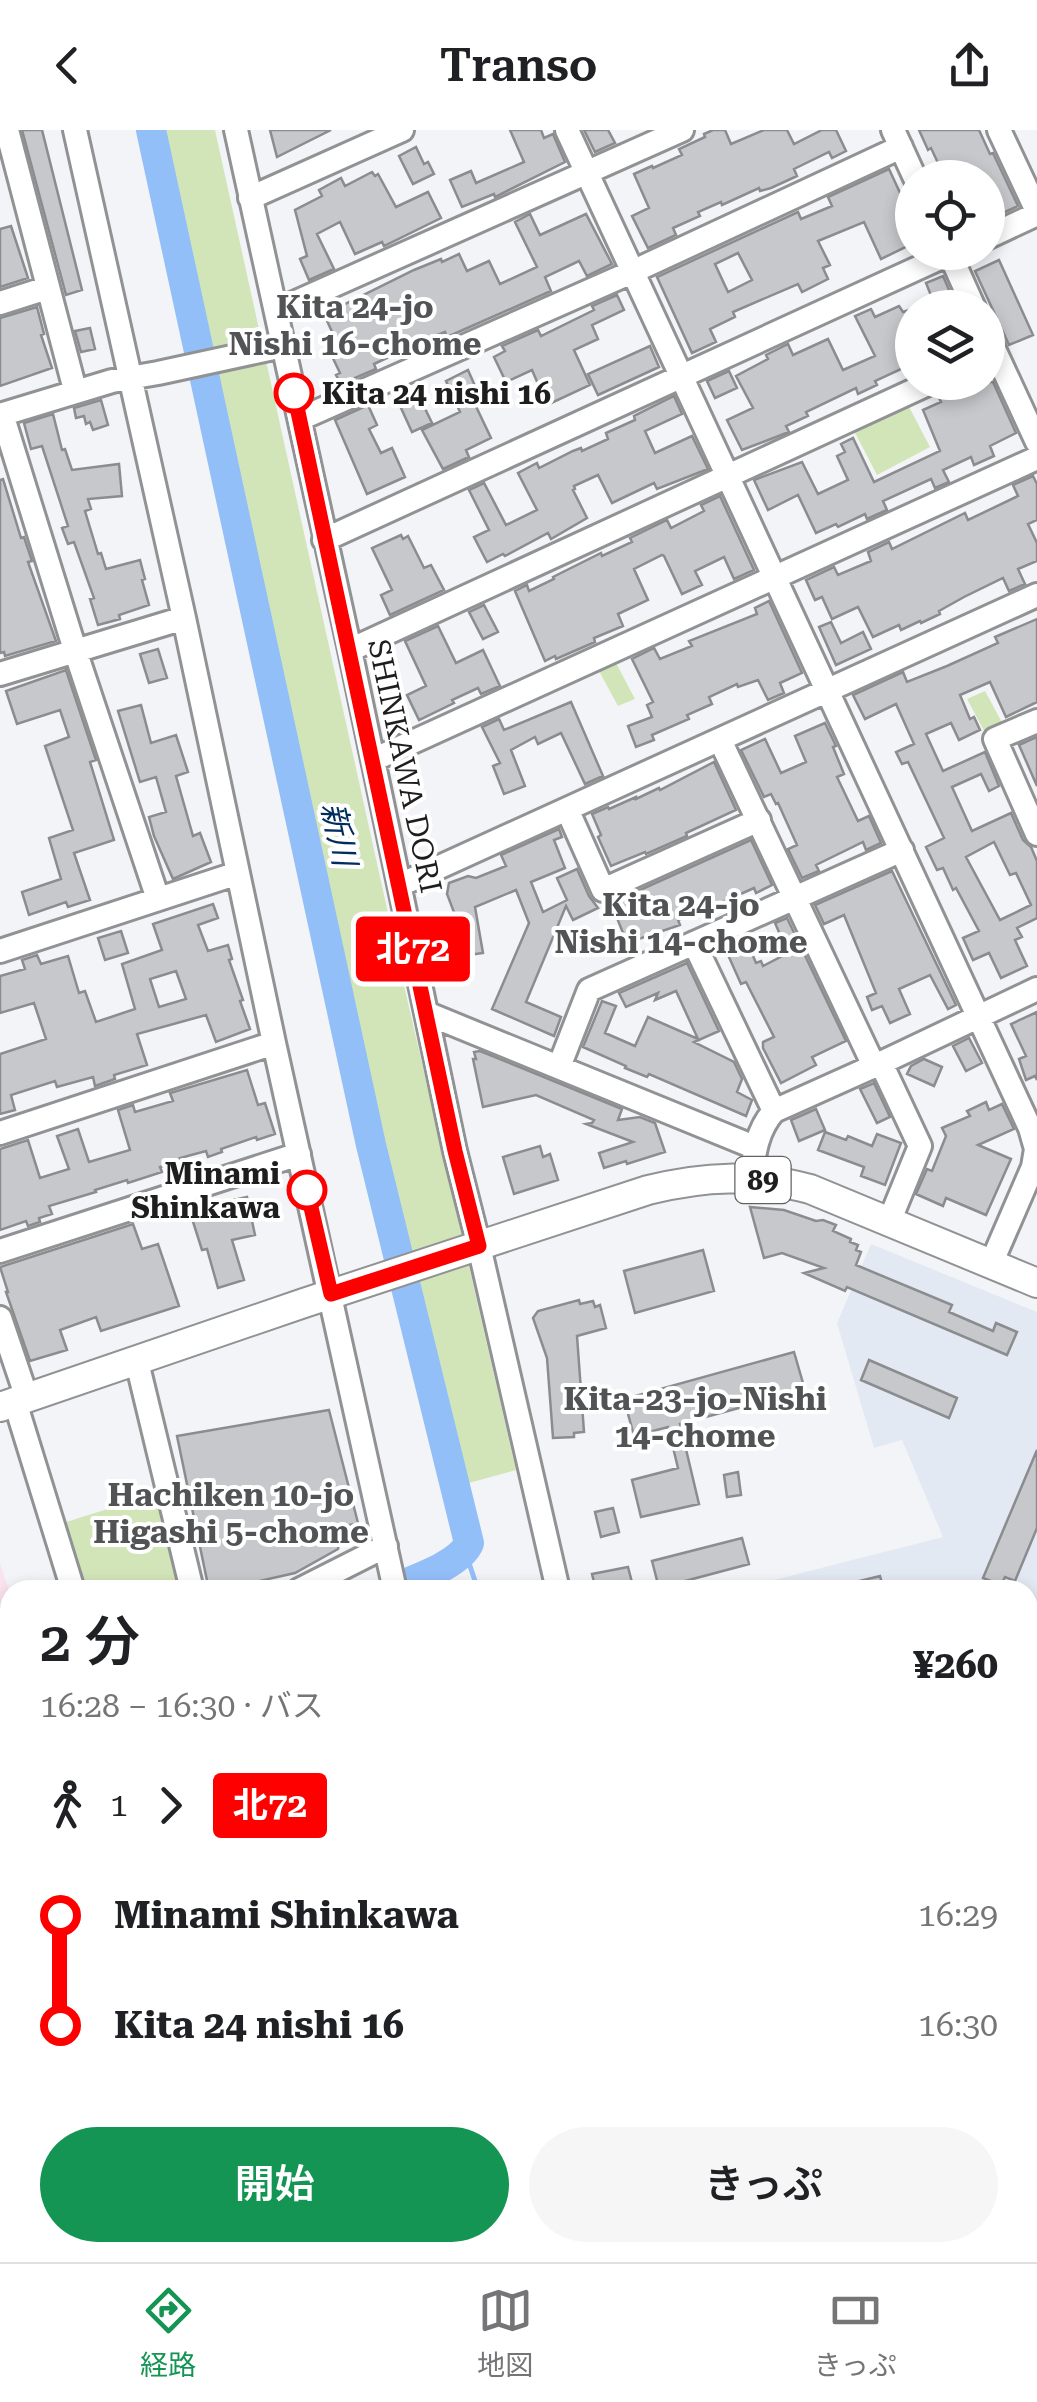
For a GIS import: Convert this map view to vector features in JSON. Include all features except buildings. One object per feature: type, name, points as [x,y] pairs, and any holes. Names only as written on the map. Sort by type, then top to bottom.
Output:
[{"type":"main road","name":"89","points":[[14,1402],[648,1190],[718,1177],[782,1182],[810,1190],[1037,1283]]},
{"type":"street","points":[[8,130],[76,390]]},
{"type":"street","points":[[74,130],[394,1580]]},
{"type":"street","name":"SHINKAWA DORI","points":[[236,130],[455,1151],[556,1580]]},
{"type":"street","points":[[250,198],[402,130]]},
{"type":"street","points":[[567,130],[978,1016],[1027,1094],[1036,1149],[1033,1167],[991,1264]]},
{"type":"street","points":[[276,312],[682,130]]},
{"type":"street","points":[[999,130],[1037,213],[1005,229]]},
{"type":"street","points":[[300,419],[632,272],[897,138]]},
{"type":"street","points":[[324,540],[913,270]]},
{"type":"street","points":[[0,303],[47,288]]},
{"type":"street","points":[[158,899],[1,414],[76,390],[283,346]]},
{"type":"street","points":[[1005,369],[1028,400],[1037,442]]},
{"type":"street","points":[[350,650],[895,399]]},
{"type":"street","points":[[373,760],[1037,458]]},
{"type":"street","points":[[400,885],[1037,595]]},
{"type":"street","points":[[0,674],[184,618]]},
{"type":"street","points":[[1037,721],[996,739],[1037,834]]},
{"type":"street","points":[[720,740],[920,1146],[889,1222]]},
{"type":"street","points":[[567,809],[603,890],[758,820]]},
{"type":"street","points":[[559,1066],[589,990],[902,850]]},
{"type":"street","points":[[0,951],[238,873]]},
{"type":"street","points":[[694,944],[774,1110]]},
{"type":"street","points":[[751,1178],[754,1148],[774,1110],[1037,988]]},
{"type":"street","points":[[426,1013],[754,1148]]},
{"type":"street","points":[[0,1133],[274,1043]]},
{"type":"street","points":[[0,1252],[299,1154]]},
{"type":"street","points":[[0,1318],[14,1402],[71,1580]]},
{"type":"street","points":[[136,1362],[190,1580]]},
{"type":"street","points":[[321,1580],[387,1551]]},
{"type":"shaded area","points":[[871,1244],[1037,1312],[1037,1580],[773,1580],[943,1537],[902,1440],[874,1448],[837,1323]]},
{"type":"green space","points":[[159,130],[215,130],[403,981],[516,1470],[465,1484],[345,973]]},
{"type":"green space","points":[[907,403],[930,447],[877,475],[852,427]]},
{"type":"green space","points":[[616,663],[635,699],[618,706],[599,671]]},
{"type":"green space","points":[[985,691],[1005,728],[987,736],[967,699]]},
{"type":"green space","points":[[155,1494],[176,1580],[81,1580],[63,1523]]},
{"type":"waterway","name":"新川","points":[[151,130],[371,1145],[469,1543],[446,1565],[415,1580]]},
{"type":"waterway","points":[[465,1551],[475,1580]]},
{"type":"bus line","name":"北72","points":[[294,393],[455,1151],[479,1246],[331,1294],[307,1190]]},
{"type":"place","name":"Kita 24 nishi 16","points":[[294,393]]},
{"type":"place","name":"Minami Shinkawa","points":[[307,1190]]},
{"type":"district","name":"Kita 24-jo Nishi 16-chome","points":[[355,326]]},
{"type":"district","name":"Kita 24-jo Nishi 14-chome","points":[[681,924]]},
{"type":"district","name":"Kita-23-jo-Nishi 14-chome","points":[[695,1418]]},
{"type":"district","name":"Hachiken 10-jo Higashi 5-chome","points":[[231,1514]]}]
